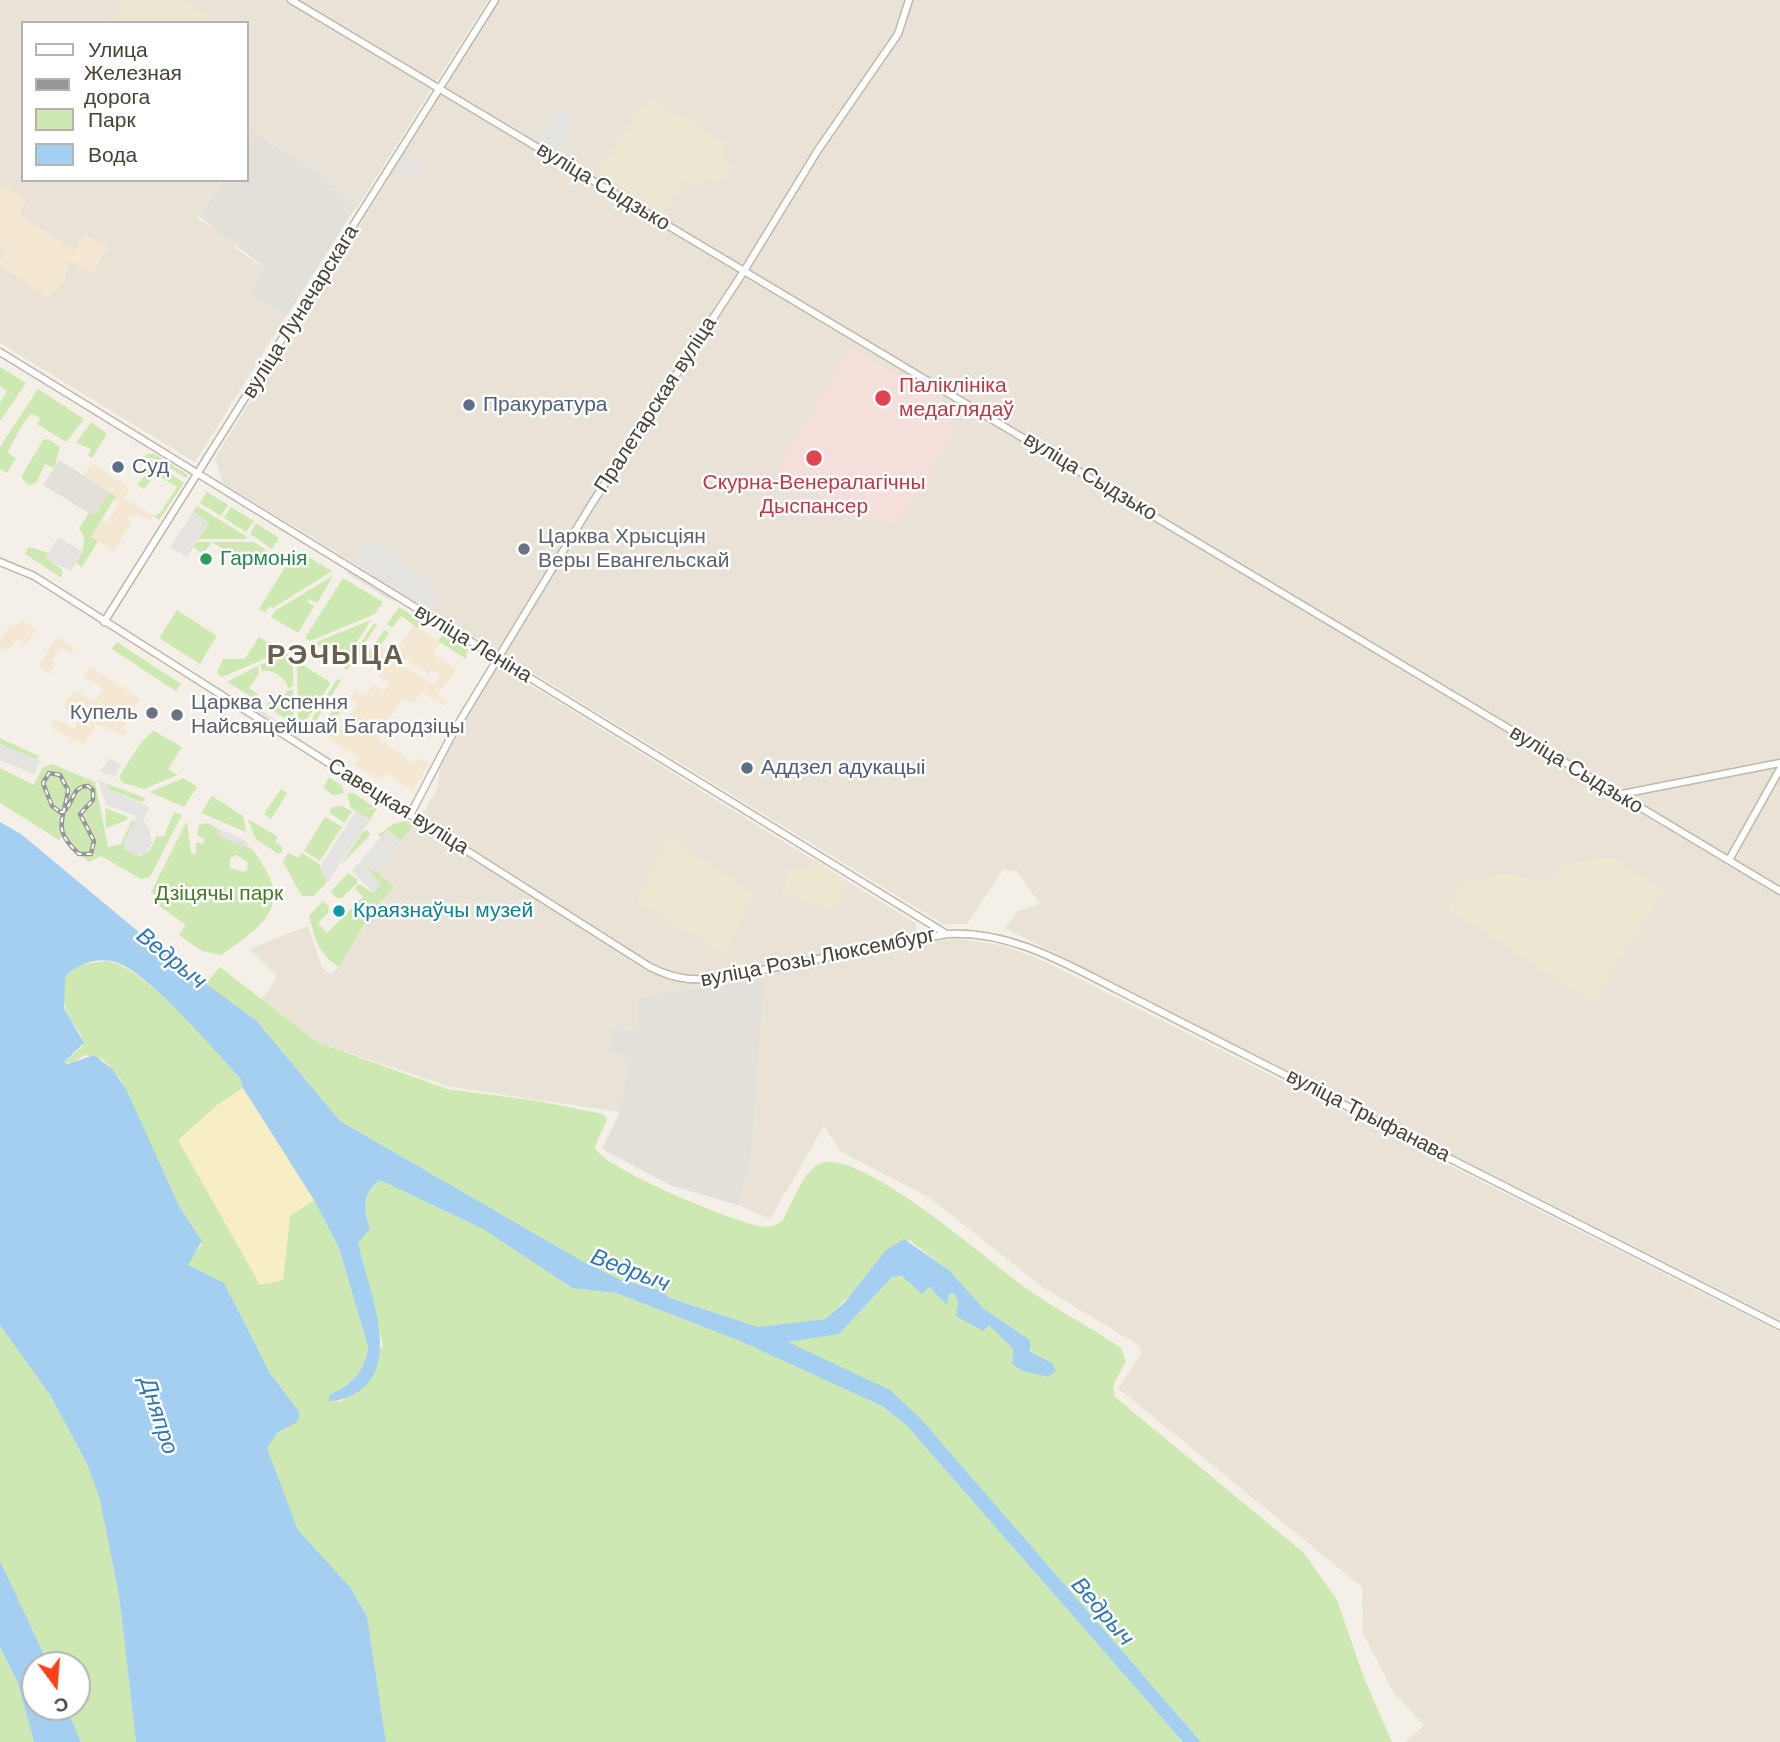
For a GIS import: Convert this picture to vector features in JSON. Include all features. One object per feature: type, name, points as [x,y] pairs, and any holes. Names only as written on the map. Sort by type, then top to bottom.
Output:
[{"type":"street","name":"вуліца Сыдзько","points":[[291,0],[1780,891]]},
{"type":"street","name":"вуліца Луначарскага","points":[[104,622],[495,0]]},
{"type":"street","name":"Пралетарская вуліца","points":[[410,815],[455,729],[591,505],[744,271],[818,149],[898,34],[909,0]]},
{"type":"street","name":"вуліца Леніна","points":[[0,352],[947,934]]},
{"type":"street","name":"Савецкая вуліца","points":[[0,562],[34,576],[650,967],[690,982]]},
{"type":"street","points":[[1617,794],[1780,763]]},
{"type":"street","points":[[1728,860],[1780,769]]},
{"type":"street","name":"вуліца Розы Люксембург","points":[[690,982],[947,934]]},
{"type":"street","name":"вуліца Трыфанава","points":[[947,934],[995,936],[1042,953],[1380,1121],[1780,1326]]},
{"type":"shaded area","points":[[0,0],[488,0],[356,209],[332,191],[335,183],[255,131],[248,141],[248,21],[21,21],[21,182],[220,182],[197,218],[231,238],[237,249],[265,269],[252,294],[287,315],[195,462],[0,343]]},
{"type":"shaded area","points":[[124,0],[182,0],[208,16],[205,21],[110,21]]},
{"type":"shaded area","points":[[500,0],[1780,0],[1780,1320],[1005,928],[1017,911],[1040,904],[1017,871],[1003,870],[967,924],[943,924],[223,483],[215,458]]},
{"type":"shaded area","points":[[648,97],[726,143],[723,158],[733,165],[720,184],[709,178],[701,186],[686,179],[663,213],[598,172]]},
{"type":"shaded area","points":[[555,108],[576,120],[558,152],[537,141]]},
{"type":"shaded area","points":[[254,131],[336,184],[331,190],[355,208],[287,316],[251,294],[265,268],[199,216],[221,182],[248,182],[248,140]]},
{"type":"shaded area","points":[[402,151],[425,166],[417,177],[395,164]]},
{"type":"shaded area","points":[[0,184],[27,200],[19,214],[74,250],[85,234],[108,248],[94,270],[89,273],[69,260],[65,281],[48,298],[0,265],[0,258],[9,253],[0,246]]},
{"type":"shaded area","points":[[851,347],[952,406],[945,417],[959,427],[897,523],[855,517],[777,467]]},
{"type":"shaded area","points":[[958,407],[964,409],[964,421],[958,423],[952,421],[950,415],[952,409]]},
{"type":"shaded area","points":[[59,460],[109,492],[94,516],[43,485]]},
{"type":"shaded area","points":[[92,463],[130,488],[124,498],[154,516],[150,521],[138,514],[136,517],[129,514],[127,519],[132,522],[114,551],[91,537],[101,520],[107,523],[119,504],[113,500],[116,496],[83,475]]},
{"type":"shaded area","points":[[193,512],[209,523],[187,557],[170,547]]},
{"type":"shaded area","points":[[58,537],[83,552],[71,571],[45,559]]},
{"type":"shaded area","points":[[372,539],[398,556],[407,569],[437,588],[436,593],[440,595],[430,610],[373,578],[374,574],[357,563]]},
{"type":"shaded area","points":[[350,569],[400,600],[398,602],[388,599],[347,573]]},
{"type":"shaded area","points":[[21,619],[37,630],[26,644],[17,639],[10,649],[0,649],[0,639],[10,625],[15,628]]},
{"type":"shaded area","points":[[414,625],[440,642],[433,654],[457,669],[437,695],[447,702],[445,706],[422,692],[416,701],[410,702],[402,698],[378,739],[414,763],[419,758],[429,763],[413,791],[385,773],[380,780],[355,765],[359,758],[327,738],[334,725],[342,730],[357,704],[350,698],[356,689],[366,695],[373,684],[384,691],[390,683],[378,675],[385,664],[376,657],[383,648],[393,655]],"holes":[[[404,658],[428,674],[431,670],[440,676],[434,685],[401,664]]]},
{"type":"shaded area","points":[[57,637],[75,648],[71,654],[61,648],[52,661],[56,664],[49,674],[38,666]]},
{"type":"shaded area","points":[[498,665],[915,923],[920,944],[956,938],[1005,946],[1048,963],[1780,1332],[1780,1742],[1406,1742],[1424,1725],[1393,1692],[1363,1633],[1362,1587],[1118,1388],[1141,1354],[1140,1346],[1042,1287],[930,1198],[840,1151],[824,1126],[770,1219],[738,1205],[750,1162],[762,978],[638,999],[639,1030],[614,1029],[629,1058],[620,1112],[451,1087],[317,1042],[262,999],[277,977],[249,949],[308,926],[322,967],[331,975],[339,967],[373,912],[394,887],[375,872],[415,826],[437,789],[441,761],[469,708]]},
{"type":"shaded area","points":[[89,666],[140,699],[123,729],[126,732],[124,736],[96,724],[84,745],[50,727],[55,719],[74,729],[80,717],[62,707],[75,690],[95,702],[104,689],[84,676]]},
{"type":"shaded area","points":[[245,700],[293,731],[302,741],[243,703]]},
{"type":"shaded area","points":[[0,744],[41,761],[34,774],[0,760]]},
{"type":"shaded area","points":[[109,758],[121,765],[115,776],[100,772]]},
{"type":"shaded area","points":[[98,780],[108,784],[108,789],[149,807],[143,821],[149,828],[152,843],[145,854],[136,855],[125,850],[124,842],[137,816],[106,805]]},
{"type":"shaded area","points":[[356,811],[370,820],[327,882],[320,866]]},
{"type":"shaded area","points":[[217,828],[245,840],[250,847],[238,845],[219,836]]},
{"type":"shaded area","points":[[387,830],[401,841],[375,873],[365,865],[381,884],[373,892],[352,871]]},
{"type":"shaded area","points":[[669,838],[754,893],[725,954],[636,901]]},
{"type":"shaded area","points":[[1613,858],[1663,891],[1592,1003],[1449,909],[1463,881],[1505,874],[1552,882],[1561,863]]},
{"type":"shaded area","points":[[814,859],[847,881],[832,910],[781,894],[790,869],[808,868]]},
{"type":"shaded area","points":[[764,977],[750,1163],[738,1205],[672,1186],[602,1149],[620,1112],[629,1058],[612,1052],[613,1029],[638,1030],[638,998]]},
{"type":"green space","points":[[0,367],[26,383],[0,421],[0,403],[7,391],[0,386]]},
{"type":"green space","points":[[38,389],[84,419],[66,442],[37,424],[40,418],[32,414],[29,416],[9,449],[8,453],[16,458],[7,473],[0,469],[0,447]]},
{"type":"green space","points":[[91,422],[107,434],[92,458],[88,456],[91,449],[76,443]]},
{"type":"green space","points":[[48,439],[60,447],[54,468],[45,464],[36,483],[28,485],[21,477],[43,440]]},
{"type":"green space","points":[[154,454],[188,475],[186,478],[155,459],[144,457]]},
{"type":"green space","points":[[155,463],[184,483],[159,520],[154,516],[160,513],[177,487],[155,474],[144,489],[137,485]]},
{"type":"green space","points":[[109,492],[116,496],[91,537],[98,541],[82,567],[76,563],[84,546],[79,528],[89,513],[94,516]]},
{"type":"green space","points":[[207,492],[228,505],[221,516],[200,503]]},
{"type":"green space","points":[[197,506],[247,539],[198,539],[209,523],[193,512]]},
{"type":"green space","points":[[231,507],[254,521],[246,532],[224,518]]},
{"type":"green space","points":[[256,523],[279,538],[272,549],[250,534]]},
{"type":"green space","points":[[197,542],[212,542],[203,554],[193,547]]},
{"type":"green space","points":[[212,542],[254,542],[270,553],[261,566],[251,560],[248,564]]},
{"type":"green space","points":[[29,547],[49,553],[46,559],[62,569],[62,578],[25,554]]},
{"type":"green space","points":[[296,550],[332,571],[273,608],[269,606],[265,613],[259,609]]},
{"type":"green space","points":[[333,576],[317,603],[309,599],[308,603],[314,606],[298,633],[271,617],[276,610]]},
{"type":"green space","points":[[343,578],[383,602],[375,614],[310,641],[305,638]]},
{"type":"green space","points":[[399,607],[422,622],[418,628],[401,616],[392,628],[387,624]]},
{"type":"green space","points":[[177,610],[217,636],[200,664],[159,638]]},
{"type":"green space","points":[[371,620],[344,662],[314,643]]},
{"type":"green space","points":[[374,623],[377,625],[347,670],[344,668]]},
{"type":"green space","points":[[384,630],[389,633],[380,646],[383,648],[368,667],[362,663]]},
{"type":"green space","points":[[443,634],[468,649],[466,659],[438,641]]},
{"type":"green space","points":[[259,637],[283,651],[222,677],[217,673],[223,659],[245,659]]},
{"type":"green space","points":[[117,642],[181,684],[176,691],[112,649]]},
{"type":"green space","points":[[287,654],[293,658],[293,686],[288,688],[282,677],[270,671],[262,671],[260,665]]},
{"type":"green space","points":[[297,661],[331,683],[302,727],[298,725]]},
{"type":"green space","points":[[258,666],[259,673],[249,688],[258,694],[255,699],[227,682]]},
{"type":"green space","points":[[337,679],[341,680],[314,724],[305,730]]},
{"type":"green space","points":[[293,690],[294,722],[290,722],[266,706],[269,701],[276,706],[287,691]]},
{"type":"green space","points":[[334,708],[340,712],[328,734],[320,729]]},
{"type":"green space","points":[[154,731],[182,747],[168,769],[178,775],[144,789],[123,783],[119,777],[139,746]]},
{"type":"green space","points":[[0,738],[39,756],[37,760],[0,744]]},
{"type":"green space","points":[[52,764],[95,782],[108,847],[121,844],[132,820],[135,821],[124,842],[140,856],[150,850],[156,837],[164,836],[174,812],[182,815],[150,877],[141,879],[101,856],[89,862],[62,836],[59,840],[0,803],[0,768],[34,785],[42,768]]},
{"type":"green space","points":[[329,777],[342,786],[344,793],[333,795],[323,788]]},
{"type":"green space","points":[[183,778],[197,787],[184,807],[150,792]]},
{"type":"green space","points":[[108,784],[145,800],[141,802],[108,789]]},
{"type":"green space","points":[[281,789],[287,793],[271,819],[264,814]]},
{"type":"green space","points":[[354,793],[374,807],[364,810],[377,808],[370,820],[351,808],[347,794]]},
{"type":"green space","points":[[212,796],[243,816],[246,832],[201,813]]},
{"type":"green space","points":[[343,806],[352,812],[344,823],[329,812],[332,807]]},
{"type":"green space","points":[[105,808],[128,817],[127,820],[106,828]]},
{"type":"green space","points":[[325,817],[342,827],[320,861],[304,851]]},
{"type":"green space","points":[[248,819],[278,837],[275,842],[282,847],[282,852],[278,854],[255,838]]},
{"type":"green space","name":"Дзіцячы парк","points":[[187,821],[191,853],[196,854],[196,842],[203,844],[204,839],[197,835],[199,825],[207,823],[217,828],[218,834],[250,848],[255,853],[272,882],[274,896],[265,919],[221,955],[202,951],[179,935],[186,925],[158,905],[157,897],[151,892]],"holes":[[[237,855],[247,862],[248,869],[244,872],[230,868],[230,858]]]},
{"type":"green space","points":[[405,821],[415,825],[401,841],[387,830],[381,837],[378,835],[393,824]]},
{"type":"green space","points":[[368,830],[370,835],[340,866],[363,831]]},
{"type":"green space","points":[[288,853],[299,858],[302,853],[319,864],[327,882],[314,896],[302,896],[283,862]]},
{"type":"green space","points":[[367,864],[394,887],[372,912],[339,967],[322,951],[309,916],[323,901],[329,907],[328,913],[318,923],[327,933],[363,897],[355,888],[359,884],[373,893],[381,884],[366,870]]},
{"type":"green space","points":[[348,873],[357,879],[357,883],[342,898],[336,898],[331,891]]},
{"type":"green space","points":[[106,961],[122,966],[158,992],[240,1078],[243,1088],[216,1106],[283,1279],[290,1215],[314,1200],[339,1248],[368,1347],[364,1364],[356,1376],[329,1395],[329,1402],[342,1401],[383,1345],[357,1242],[370,1229],[366,1215],[367,1196],[380,1180],[483,1229],[572,1288],[616,1293],[740,1341],[882,1406],[907,1426],[1183,1742],[386,1742],[367,1616],[349,1586],[298,1530],[267,1448],[272,1437],[300,1413],[270,1373],[224,1283],[188,1265],[190,1257],[202,1245],[199,1236],[179,1206],[120,1078],[102,1059],[85,1055],[71,1063],[64,1062],[83,1046],[82,1038],[64,1003],[65,978],[78,965]]},
{"type":"green space","points":[[220,967],[317,1042],[447,1089],[538,1101],[603,1114],[607,1119],[595,1147],[603,1156],[643,1180],[744,1222],[765,1227],[783,1220],[803,1180],[821,1163],[840,1163],[893,1189],[1034,1294],[1121,1348],[1126,1361],[1113,1386],[1115,1397],[1304,1553],[1337,1600],[1364,1678],[1392,1742],[1201,1742],[922,1420],[889,1390],[787,1342],[839,1334],[892,1277],[900,1277],[916,1280],[947,1304],[949,1294],[954,1293],[958,1301],[989,1325],[1013,1349],[1012,1356],[1052,1363],[1030,1350],[1030,1340],[984,1309],[949,1270],[909,1240],[825,1319],[758,1327],[670,1298],[663,1291],[621,1280],[582,1261],[340,1121],[256,1020],[205,984]]},
{"type":"green space","points":[[0,1325],[50,1395],[86,1462],[99,1496],[119,1595],[136,1742],[81,1742],[72,1721],[91,1721],[91,1651],[42,1651],[0,1561]]},
{"type":"green space","points":[[0,1647],[18,1683],[21,1694],[21,1721],[28,1721],[34,1742],[0,1742]]},
{"type":"sand","points":[[243,1088],[314,1200],[290,1216],[283,1280],[260,1285],[178,1140],[216,1106]]},
{"type":"water","points":[[0,822],[21,834],[170,958],[256,1020],[340,1121],[582,1261],[621,1280],[663,1291],[670,1298],[758,1327],[825,1319],[845,1302],[886,1250],[904,1239],[949,1270],[984,1309],[1030,1340],[1030,1351],[1052,1363],[1056,1371],[1048,1377],[1023,1371],[1012,1364],[1013,1349],[989,1325],[983,1331],[956,1316],[958,1301],[954,1293],[949,1294],[947,1305],[929,1287],[922,1294],[902,1276],[892,1277],[839,1334],[788,1342],[890,1390],[922,1420],[1201,1742],[1183,1742],[907,1426],[882,1406],[740,1341],[616,1293],[572,1288],[483,1229],[380,1180],[367,1196],[366,1215],[370,1229],[358,1243],[377,1314],[379,1360],[371,1379],[355,1394],[329,1402],[329,1395],[356,1377],[364,1364],[368,1347],[339,1248],[314,1200],[243,1088],[240,1078],[147,982],[118,963],[104,960],[75,968],[65,978],[64,1008],[84,1043],[64,1062],[68,1064],[94,1055],[113,1070],[126,1089],[179,1206],[202,1241],[188,1265],[224,1283],[270,1373],[300,1413],[297,1422],[278,1432],[267,1448],[298,1530],[349,1586],[367,1616],[386,1742],[136,1742],[119,1595],[99,1496],[86,1462],[50,1395],[0,1325]]},
{"type":"water","points":[[0,1561],[42,1651],[21,1651],[21,1694],[0,1647]]},
{"type":"water","points":[[28,1721],[72,1721],[81,1742],[34,1742]]},
{"type":"railway","points":[[60,812],[52,806],[43,783],[49,773],[60,775],[68,790],[66,801],[64,809],[62,817],[61,824],[65,837],[79,854],[91,854],[94,841],[80,814],[93,800],[93,790],[88,786],[78,789],[67,809],[63,812],[60,812]]},
{"type":"place","name":"Паліклініка медаглядаў","points":[[883,398]]},
{"type":"place","name":"Пракуратура","points":[[469,405]]},
{"type":"place","name":"Скурна-Венералагічны Дыспансер","points":[[814,458]]},
{"type":"place","name":"Суд","points":[[118,467]]},
{"type":"place","name":"Царква Хрысціян Веры Евангельскай","points":[[524,549]]},
{"type":"place","name":"Гармонія","points":[[206,559]]},
{"type":"place","name":"Купель","points":[[152,713]]},
{"type":"place","name":"Царква Успення Найсвяцейшай Багародзіцы","points":[[177,715]]},
{"type":"place","name":"Аддзел адукацыі","points":[[747,768]]},
{"type":"place","name":"Краязнаўчы музей","points":[[339,911]]},
{"type":"district","name":"РЭЧЫЦА","points":[[336,656]]},
{"type":"water label","name":"Ведрыч","points":[[171,959]]},
{"type":"water label","name":"Ведрыч","points":[[630,1271]]},
{"type":"water label","name":"Дняпро","points":[[158,1416]]},
{"type":"water label","name":"Ведрыч","points":[[1102,1612]]}]
